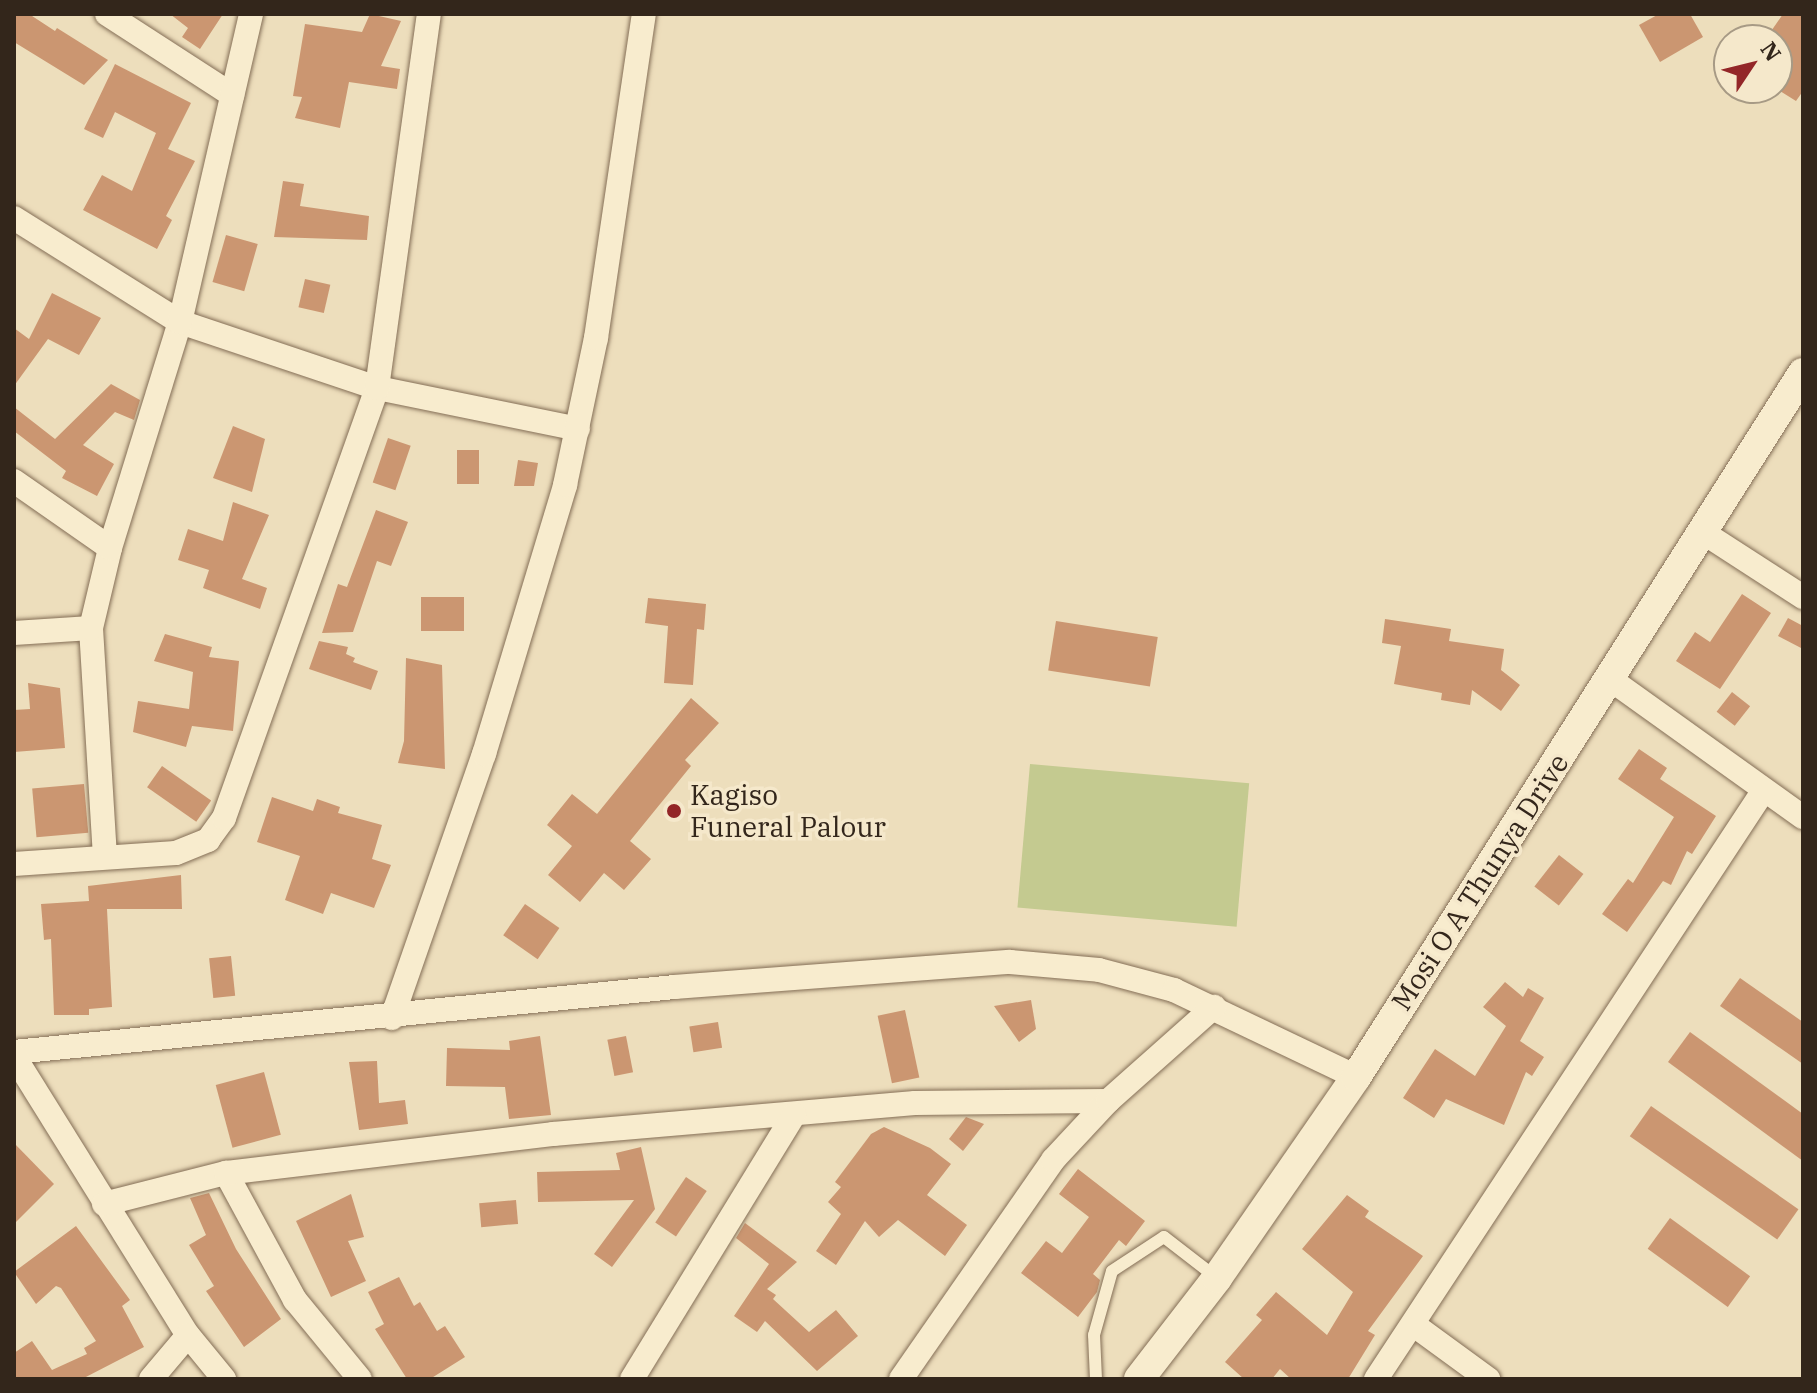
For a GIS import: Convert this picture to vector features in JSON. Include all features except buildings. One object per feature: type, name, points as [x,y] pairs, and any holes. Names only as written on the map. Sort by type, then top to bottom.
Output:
[{"type":"street","points":[[107,14],[232,95]]},
{"type":"street","points":[[105,857],[91,628],[110,548],[180,322],[251,14]]},
{"type":"street","points":[[14,864],[191,849],[216,832],[377,388],[429,14]]},
{"type":"street","points":[[392,1018],[484,754],[578,429],[644,14]]},
{"type":"street","points":[[14,218],[180,322],[377,388],[578,429]]},
{"type":"street","name":"Mosi O A Thunya Drive","points":[[1139,1379],[1217,1278],[1356,1077],[1803,373]]},
{"type":"street","points":[[14,481],[110,548]]},
{"type":"street","points":[[1704,533],[1803,597]]},
{"type":"street","points":[[14,633],[91,628]]},
{"type":"street","points":[[1610,679],[1803,817]]},
{"type":"street","points":[[1376,1379],[1764,790]]},
{"type":"street","points":[[224,1379],[188,1335],[16,1064],[674,987],[1010,962],[1099,970],[1214,1007],[1356,1077]]},
{"type":"street","points":[[901,1379],[1053,1160],[1108,1101],[1214,1007]]},
{"type":"street","points":[[104,1204],[226,1173],[553,1134],[915,1103],[1108,1101]]},
{"type":"street","points":[[632,1379],[794,1115]]},
{"type":"street","points":[[226,1173],[295,1300],[360,1379]]},
{"type":"street","points":[[1414,1325],[1488,1379]]},
{"type":"street","points":[[151,1379],[188,1335]]},
{"type":"lane","points":[[1096,1379],[1094,1335],[1112,1271],[1164,1237],[1217,1278]]},
{"type":"green space","points":[[1030,764],[1249,783],[1237,927],[1017,907]]},
{"type":"place","name":"Kagiso Funeral Palour","points":[[674,811]]}]
